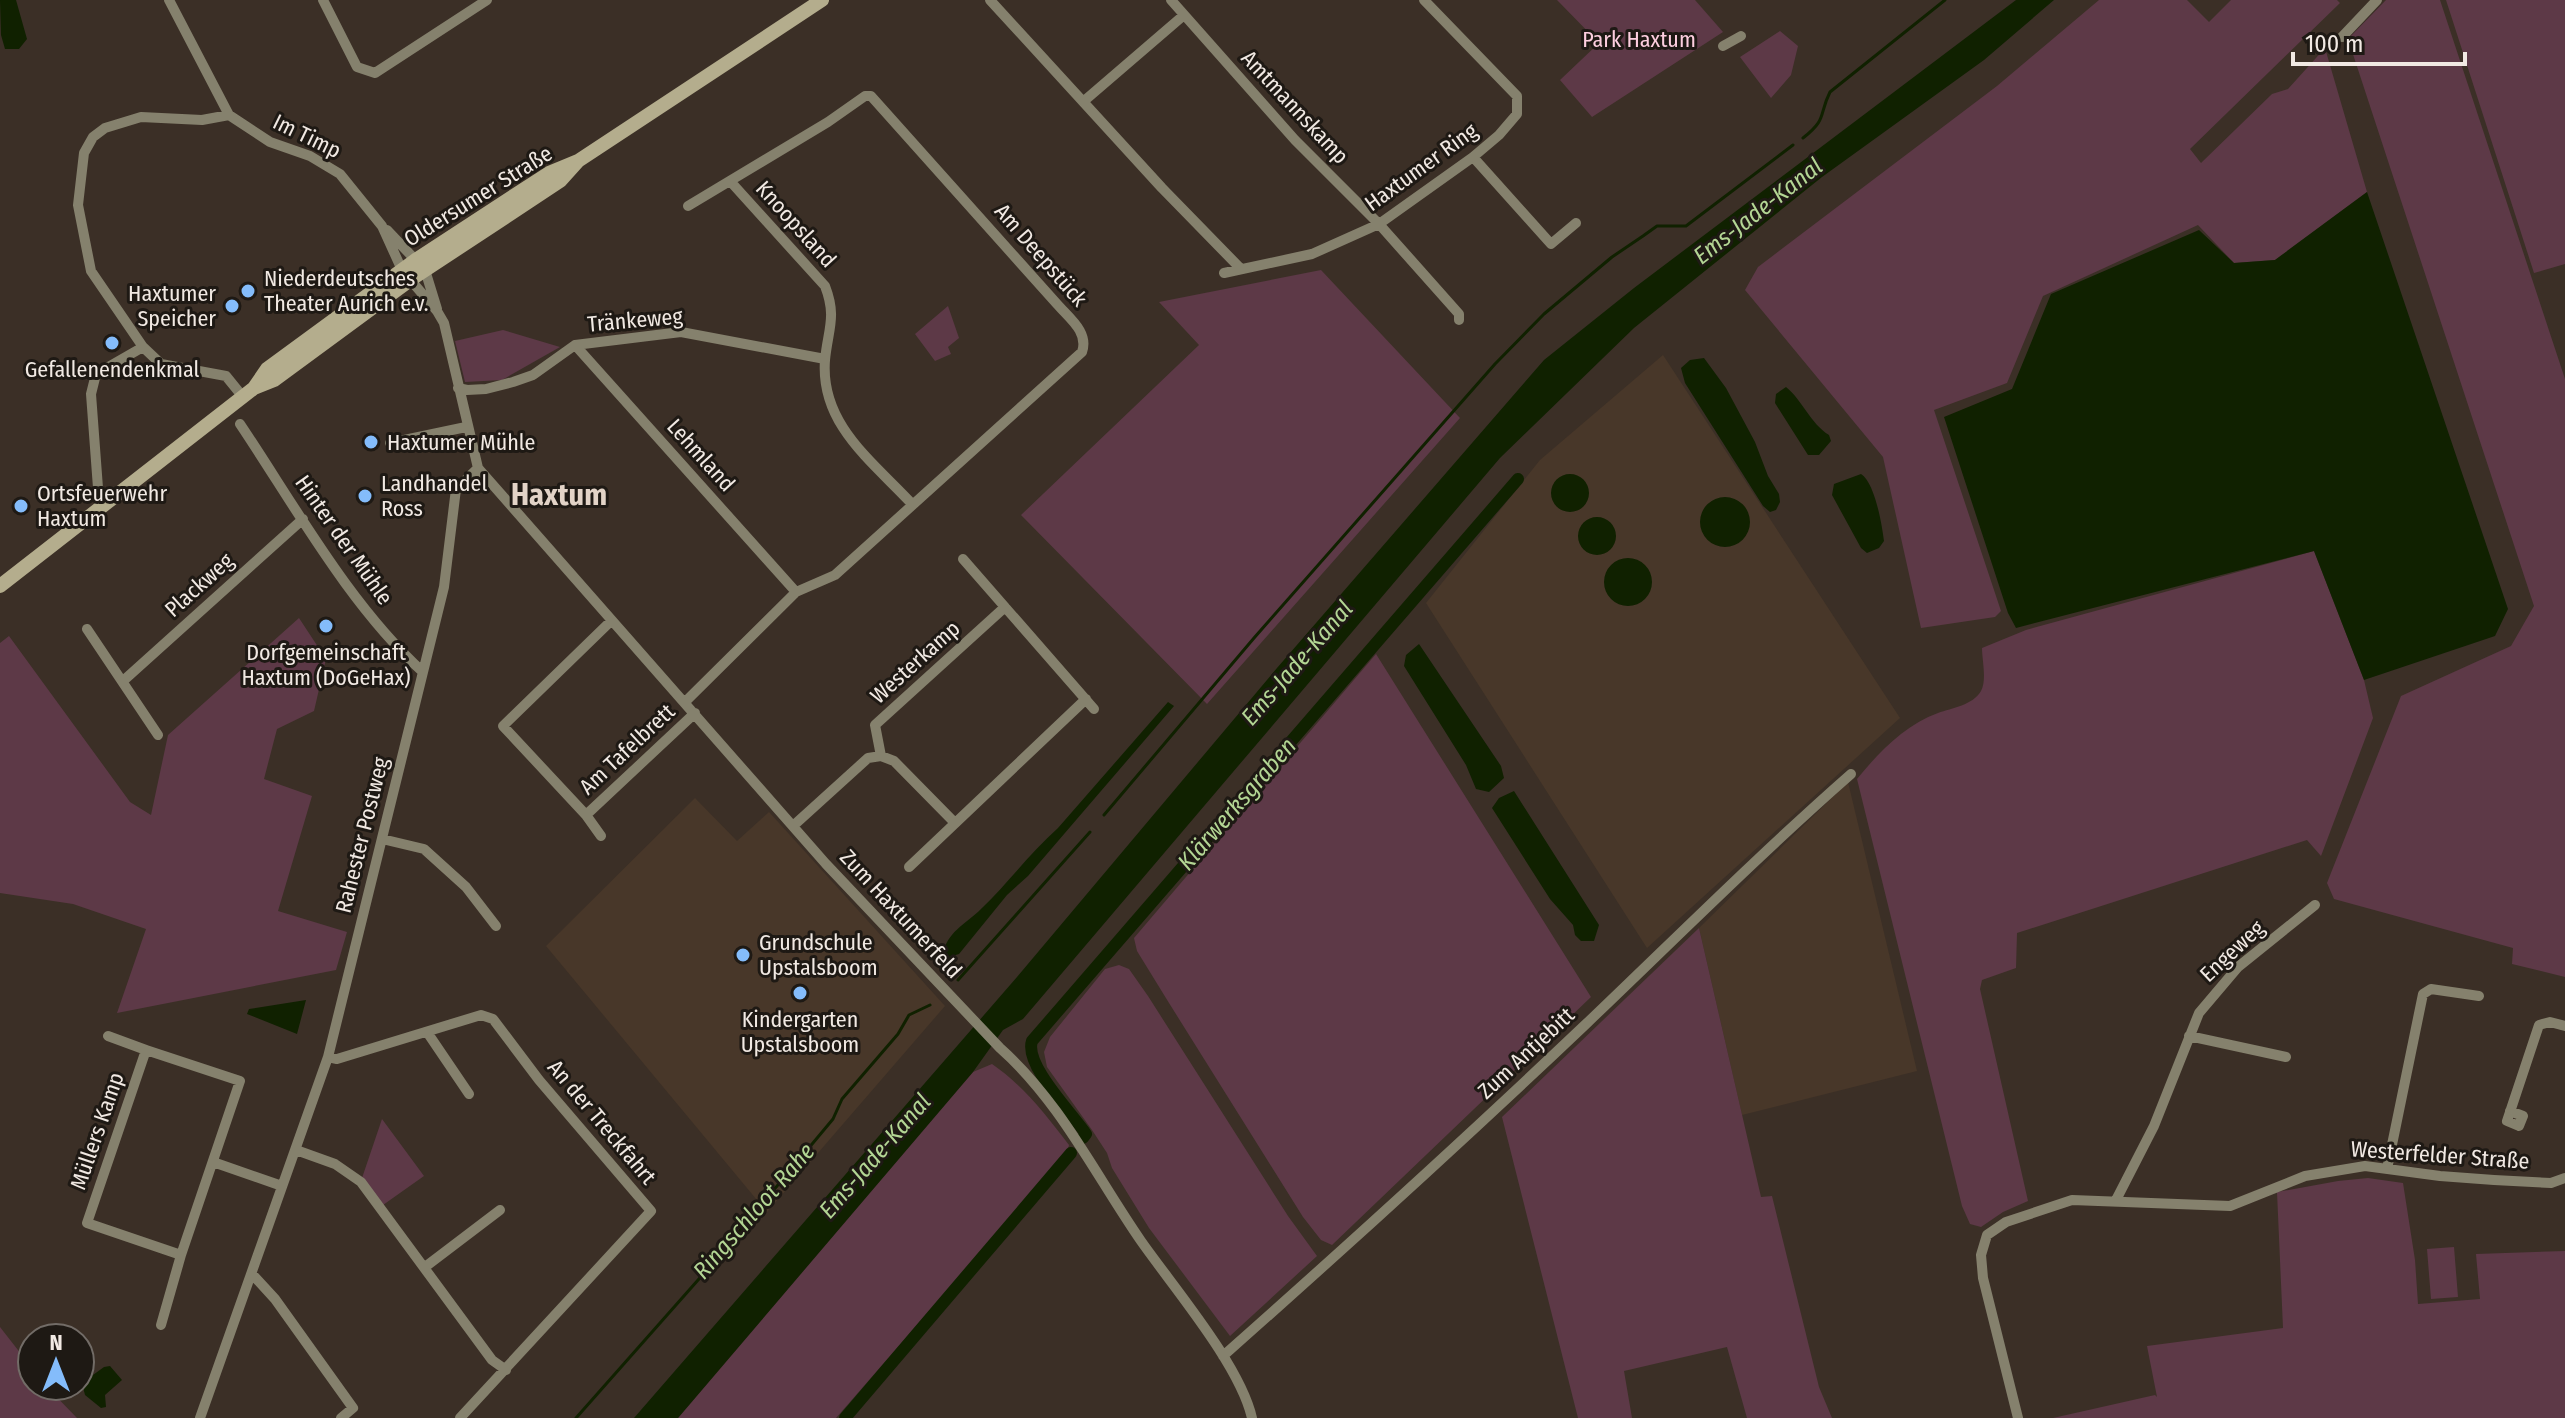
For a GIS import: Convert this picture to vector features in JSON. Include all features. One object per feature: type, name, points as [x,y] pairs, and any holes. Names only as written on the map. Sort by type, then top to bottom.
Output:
[{"type":"main road","name":"Oldersumer Straße","points":[[0,586],[249,393],[267,369],[421,265],[549,173],[578,161],[822,0]]},
{"type":"street","name":"Im Timp","points":[[169,0],[229,115],[270,142],[310,156],[340,174],[382,226],[406,275]]},
{"type":"street","points":[[323,0],[357,67],[375,73],[487,0]]},
{"type":"street","points":[[990,0],[1162,188],[1241,269]]},
{"type":"street","name":"Amtmannskamp","points":[[1171,0],[1295,140],[1379,224],[1459,314],[1459,320]]},
{"type":"street","name":"Haxtumer Ring","points":[[1224,273],[1312,254],[1379,224],[1473,157],[1499,135],[1517,114],[1517,96],[1424,0]]},
{"type":"street","points":[[2342,37],[2377,0]]},
{"type":"street","points":[[1084,101],[1184,15]]},
{"type":"street","points":[[1723,46],[1741,36]]},
{"type":"street","name":"Am Deepstück","points":[[685,702],[796,592],[835,575],[1082,352],[1084,345],[1082,333],[871,96],[865,96],[828,122],[688,206]]},
{"type":"street","points":[[229,115],[202,120],[141,117],[117,124],[93,137],[84,153],[78,205],[91,271],[143,347],[161,364],[226,376],[249,393]]},
{"type":"street","points":[[1473,157],[1551,244],[1576,223]]},
{"type":"street","name":"Knoopsland","points":[[730,181],[825,286],[833,306],[825,359],[825,389],[834,415],[848,436],[912,504]]},
{"type":"street","points":[[382,226],[421,265],[437,311]]},
{"type":"street","points":[[406,275],[444,323],[478,468]]},
{"type":"street","name":"Tränkeweg","points":[[458,388],[486,389],[533,375],[575,345],[681,332],[825,359]]},
{"type":"street","name":"Lehmland","points":[[575,345],[796,592]]},
{"type":"street","points":[[109,500],[98,488],[91,394],[96,374],[143,347]]},
{"type":"street","name":"Hinter der Mühle","points":[[240,424],[360,603],[403,654],[423,672]]},
{"type":"street","points":[[390,443],[466,427]]},
{"type":"street","name":"Zum Haxtumerfeld","points":[[478,468],[793,826],[1047,1098],[1139,1238],[1223,1356],[1249,1404],[1252,1418]]},
{"type":"street","name":"Rahester Postweg","points":[[200,1418],[328,1057],[444,587],[456,489],[478,468]]},
{"type":"street","name":"Plackweg","points":[[123,681],[303,519]]},
{"type":"street","points":[[963,559],[1094,709]]},
{"type":"street","name":"Westerkamp","points":[[881,756],[875,725],[1005,607]]},
{"type":"street","name":"Am Tafelbrett","points":[[601,836],[586,815],[503,726],[611,621]]},
{"type":"street","points":[[87,629],[158,735]]},
{"type":"street","points":[[909,867],[1086,699]]},
{"type":"street","name":"Am Tafelbrett","points":[[586,815],[695,713]]},
{"type":"street","points":[[793,826],[868,758],[881,756],[894,761],[955,823]]},
{"type":"street","name":"Zum Antjebitt","points":[[1223,1356],[1394,1204],[1586,1024],[1759,855],[1851,774]]},
{"type":"street","points":[[382,839],[424,849],[466,887],[496,926]]},
{"type":"street","name":"Engeweg","points":[[2116,1200],[2154,1126],[2199,1013],[2238,967],[2315,905]]},
{"type":"street","points":[[2387,1169],[2423,994],[2431,989],[2479,996]]},
{"type":"street","name":"An der Treckfahrt","points":[[328,1057],[337,1059],[481,1015],[493,1019],[539,1080],[651,1211],[506,1370]]},
{"type":"street","points":[[2510,1111],[2539,1025],[2550,1022],[2565,1026]]},
{"type":"street","points":[[427,1032],[469,1094]]},
{"type":"street","name":"Müllers Kamp","points":[[108,1036],[240,1081],[181,1255],[161,1325]]},
{"type":"street","points":[[2189,1036],[2286,1057]]},
{"type":"street","name":"Müllers Kamp","points":[[146,1050],[87,1223],[181,1255]]},
{"type":"street","points":[[296,1150],[335,1164],[361,1182],[492,1360],[506,1370],[460,1418]]},
{"type":"street","points":[[213,1162],[282,1186]]},
{"type":"street","name":"Westerfelder Straße","points":[[2018,1418],[1983,1278],[1981,1255],[1987,1235],[2006,1222],[2072,1200],[2230,1206],[2305,1176],[2365,1166],[2440,1176],[2551,1183],[2565,1178]]},
{"type":"street","points":[[425,1267],[500,1210]]},
{"type":"street","points":[[252,1274],[275,1299],[353,1408],[341,1418]]},
{"type":"shaded area","points":[[1663,355],[1900,718],[1647,948],[1426,603],[1540,460]]},
{"type":"shaded area","points":[[1848,782],[1917,1071],[1742,1115],[1699,928]]},
{"type":"shaded area","points":[[695,798],[737,841],[769,812],[945,1006],[767,1212],[546,946]]},
{"type":"green space","name":"Park Haxtum","points":[[1557,0],[1695,0],[1723,32],[1592,117],[1560,80],[1599,43]]},
{"type":"green space","points":[[2099,0],[2187,0],[2209,22],[2231,0],[2337,0],[2340,3],[2190,149],[2201,163],[2272,94],[2288,89],[2325,48],[2367,192],[2275,260],[2234,263],[2198,225],[2043,296],[2007,383],[1934,410],[2001,611],[1995,617],[1921,628],[1883,457],[1745,290],[1758,267],[1997,86]]},
{"type":"green space","points":[[2386,0],[2440,0],[2565,379],[2565,977],[2512,964],[2513,948],[2334,899],[2327,883],[2401,696],[2511,646],[2534,606],[2348,39]]},
{"type":"green space","points":[[2446,0],[2565,0],[2565,264],[2534,273]]},
{"type":"green space","points":[[1780,31],[1798,46],[1791,75],[1771,98],[1740,57]]},
{"type":"green space","points":[[1321,270],[1460,418],[1207,704],[1021,515],[1199,345],[1159,302]]},
{"type":"green space","points":[[948,306],[959,338],[948,347],[951,354],[935,361],[915,334]]},
{"type":"green space","points":[[503,330],[560,347],[502,380],[465,382],[455,341]]},
{"type":"green space","points":[[2314,551],[2364,680],[2373,718],[2321,856],[2307,840],[2017,933],[2016,968],[1982,980],[1980,989],[2028,1201],[2003,1212],[1981,1227],[1970,1224],[1962,1206],[1857,779],[1904,732],[1926,718],[1977,696],[1984,681],[1982,648],[2026,630]]},
{"type":"green space","points":[[299,618],[326,659],[314,711],[277,729],[264,779],[312,796],[278,911],[347,932],[336,970],[117,1013],[146,929],[73,904],[0,893],[0,643],[9,636],[130,802],[151,815],[168,735]]},
{"type":"green space","points":[[1376,654],[1591,997],[1332,1245],[1321,1240],[1303,1217],[1137,951],[1134,938]]},
{"type":"green space","points":[[1699,928],[1761,1197],[1772,1196],[1819,1387],[1832,1418],[1747,1418],[1727,1347],[1624,1371],[1632,1418],[1578,1418],[1502,1117]]},
{"type":"green space","points":[[1119,965],[1129,969],[1148,996],[1288,1216],[1317,1256],[1230,1336],[1149,1228],[1112,1168],[1107,1153],[1047,1067],[1044,1052],[1050,1037],[1105,969]]},
{"type":"green space","points":[[992,1064],[1014,1081],[1043,1112],[1069,1145],[1067,1153],[836,1418],[678,1418],[973,1072]]},
{"type":"green space","points":[[382,1119],[424,1176],[383,1205],[362,1178]]},
{"type":"green space","points":[[2368,1178],[2403,1183],[2415,1260],[2418,1304],[2480,1299],[2476,1254],[2565,1251],[2565,1418],[2053,1418],[2157,1397],[2147,1346],[2283,1328],[2277,1192]]},
{"type":"green space","points":[[2454,1247],[2458,1297],[2431,1299],[2427,1249]]},
{"type":"green space","points":[[0,1327],[16,1348],[16,1402],[62,1402],[77,1418],[0,1418]]},
{"type":"water","points":[[0,0],[16,0],[27,39],[19,49],[5,49],[1,35]]},
{"type":"water","name":"Ems-Jade-Kanal","points":[[2016,0],[2054,0],[1984,60],[1822,177],[1634,328],[1500,458],[1023,1019],[1003,1030],[973,1072],[678,1418],[634,1418],[1017,977],[1277,668],[1544,360],[1634,288]]},
{"type":"water","points":[[2367,192],[2508,609],[2495,636],[2364,680],[2314,551],[2016,628],[2008,613],[1944,417],[2012,389],[2051,294],[2199,230],[2234,263],[2275,260]]},
{"type":"water","points":[[1704,358],[1726,388],[1755,442],[1768,476],[1779,494],[1780,502],[1776,510],[1770,512],[1763,506],[1685,383],[1681,368],[1690,360]]},
{"type":"water","points":[[1786,387],[1829,435],[1831,441],[1819,455],[1808,455],[1775,403],[1776,394]]},
{"type":"water","points":[[1570,474],[1583,480],[1589,493],[1583,506],[1570,512],[1557,506],[1551,493],[1557,480]]},
{"type":"water","points":[[1861,474],[1874,495],[1884,541],[1879,548],[1867,553],[1861,548],[1832,495],[1834,484]]},
{"type":"water","points":[[1725,497],[1743,504],[1750,522],[1743,540],[1725,547],[1707,540],[1700,522],[1707,504]]},
{"type":"water","points":[[1597,517],[1610,523],[1616,536],[1610,549],[1597,555],[1584,549],[1578,536],[1584,523]]},
{"type":"water","points":[[1628,558],[1645,565],[1652,582],[1645,599],[1628,606],[1611,599],[1604,582],[1611,565]]},
{"type":"water","points":[[1419,644],[1501,766],[1504,778],[1489,792],[1476,789],[1466,765],[1404,666],[1406,655]]},
{"type":"water","points":[[1168,702],[1174,706],[959,954],[949,957],[944,950],[954,932],[991,899],[1058,828]]},
{"type":"water","points":[[1514,791],[1599,925],[1594,941],[1581,941],[1575,935],[1573,925],[1550,899],[1492,808],[1499,798]]},
{"type":"water","points":[[306,1000],[297,1034],[247,1014],[249,1009]]},
{"type":"water","points":[[110,1366],[122,1380],[105,1395],[106,1407],[101,1408],[94,1402],[96,1373]]},
{"type":"waterway","points":[[1803,138],[1819,121],[1830,92],[1945,0]]},
{"type":"waterway","points":[[1104,815],[1254,638],[1495,364],[1544,314],[1612,257],[1657,226],[1686,226],[1793,145]]},
{"type":"waterway","name":"Klärwerksgraben","points":[[1083,1138],[1086,1134],[1035,1063],[1032,1041],[1518,479]]},
{"type":"waterway","points":[[958,980],[1090,832]]},
{"type":"waterway","name":"Ringschloot Rahe","points":[[576,1418],[706,1271],[833,1119],[842,1099],[898,1034],[909,1015],[930,1005]]},
{"type":"waterway","name":"Klärwerksgraben","points":[[845,1418],[1071,1153]]},
{"type":"place","name":"Niederdeutsches Theater Aurich e.v.","points":[[248,291]]},
{"type":"place","name":"Haxtumer Speicher","points":[[232,306]]},
{"type":"place","name":"Gefallenendenkmal","points":[[112,343]]},
{"type":"place","name":"Haxtumer Mühle","points":[[371,442]]},
{"type":"place","name":"Landhandel Ross","points":[[365,496]]},
{"type":"place","name":"Ortsfeuerwehr Haxtum","points":[[21,506]]},
{"type":"place","name":"Dorfgemeinschaft Haxtum (DoGeHax)","points":[[326,626]]},
{"type":"place","name":"Grundschule Upstalsboom","points":[[743,955]]},
{"type":"place","name":"Kindergarten Upstalsboom","points":[[800,993]]},
{"type":"district","name":"Haxtum","points":[[559,495]]}]
